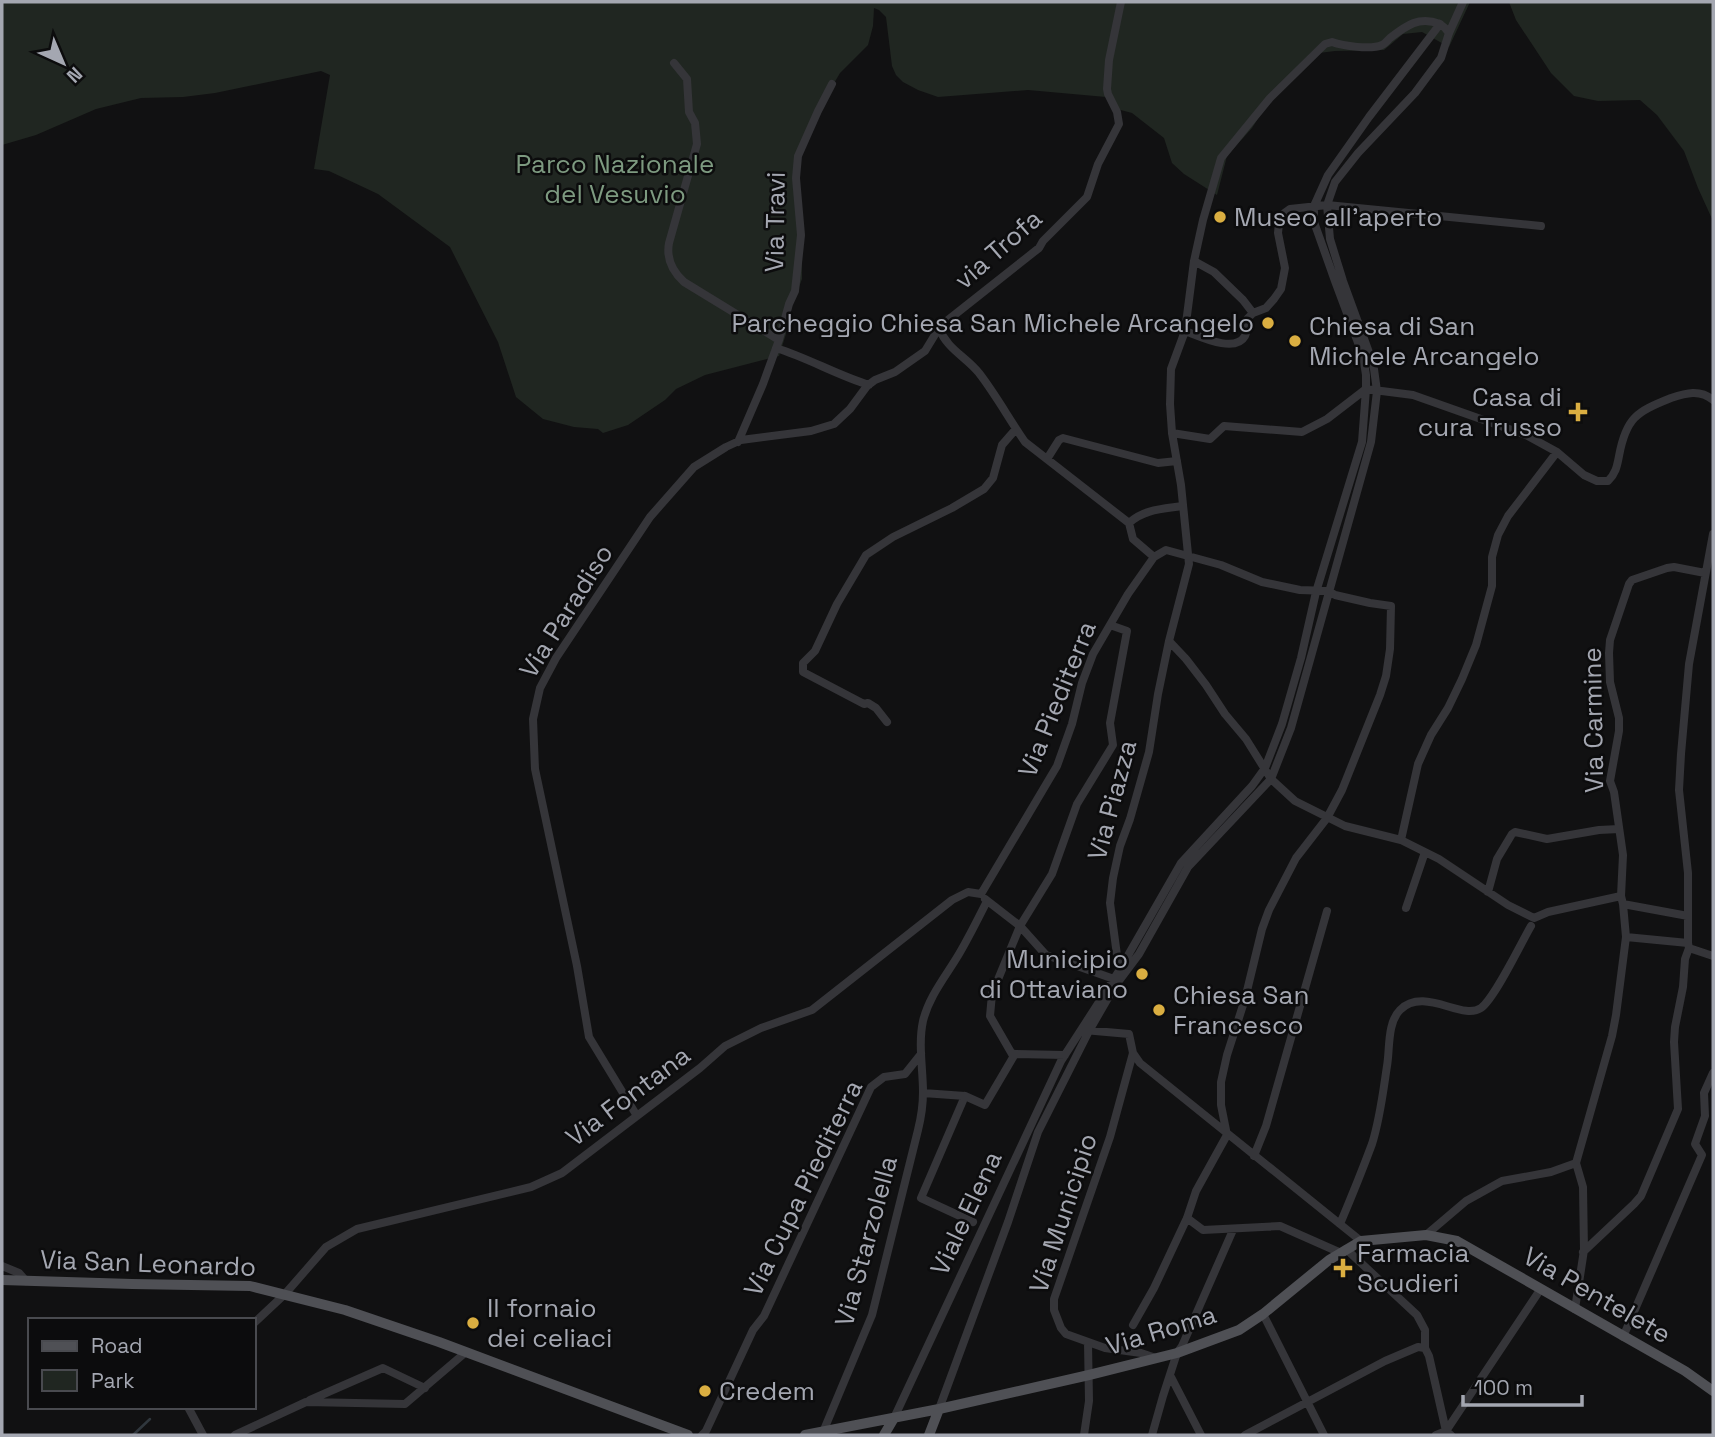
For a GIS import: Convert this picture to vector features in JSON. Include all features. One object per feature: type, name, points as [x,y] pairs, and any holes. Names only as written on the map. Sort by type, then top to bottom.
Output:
[{"type":"main road","name":"Via Roma","points":[[894,1418],[1177,1353],[1239,1330],[1263,1314],[1329,1260],[1361,1241],[1426,1235],[1457,1241]]},
{"type":"main road","name":"Via Pentelete","points":[[1457,1241],[1685,1371],[1713,1391]]},
{"type":"main road","name":"Via San Leonardo","points":[[2,1280],[250,1286],[345,1310],[688,1435]]},
{"type":"main road","points":[[929,1435],[939,1409]]},
{"type":"main road","points":[[805,1435],[894,1418]]},
{"type":"main road","points":[[884,1435],[894,1418]]},
{"type":"street","name":"via Trofa","points":[[939,328],[1039,248],[1087,197],[1098,164],[1119,124],[1107,89],[1109,60],[1121,2]]},
{"type":"street","points":[[1085,1030],[1139,954],[1188,867],[1271,779],[1291,728],[1371,442],[1377,391],[1370,355],[1330,239],[1327,205],[1335,182],[1441,58],[1463,2]]},
{"type":"street","name":"Via Piazza","points":[[1116,975],[1110,903],[1113,878],[1149,752],[1169,641],[1189,564],[1172,433],[1171,369],[1185,331],[1202,220],[1221,158],[1270,98],[1325,44],[1332,42],[1361,47],[1381,46],[1416,22],[1428,20],[1440,24]]},
{"type":"street","points":[[1085,1030],[1181,863],[1252,786],[1265,768],[1282,724],[1316,592],[1362,442],[1366,389],[1363,356],[1314,222],[1314,206],[1328,176],[1368,117],[1440,24],[1449,33]]},
{"type":"street","points":[[674,63],[687,79],[689,112],[697,135],[697,144],[667,252],[678,277],[777,344],[852,380],[869,385]]},
{"type":"street","name":"Via Travi","points":[[738,442],[763,384],[795,291],[801,235],[796,178],[798,156],[832,84]]},
{"type":"street","points":[[1185,331],[1221,343],[1241,340],[1246,334],[1247,319],[1253,313],[1266,308],[1281,289],[1285,268],[1278,233],[1279,223],[1283,214],[1290,209],[1327,205],[1541,226]]},
{"type":"street","points":[[1194,261],[1214,272],[1253,313]]},
{"type":"street","name":"Via Paradiso","points":[[637,1116],[589,1037],[577,966],[535,769],[533,719],[540,688],[556,658],[650,517],[694,467],[738,442],[822,429],[842,418],[875,380],[895,372],[925,351],[939,328]]},
{"type":"street","points":[[939,328],[943,339],[984,379],[1025,442],[1129,523],[1133,539],[1154,557],[1166,550],[1221,565],[1262,582],[1300,590],[1329,591],[1335,595],[1391,606],[1388,662],[1380,695],[1342,790],[1327,818],[1296,858],[1262,929],[1221,1083],[1220,1105],[1227,1135],[1196,1191],[1187,1218],[1133,1325]]},
{"type":"street","points":[[1172,433],[1210,439],[1224,426],[1302,432],[1326,419],[1366,389],[1413,395],[1526,435],[1557,453],[1584,475],[1597,481],[1608,481],[1617,469],[1623,436],[1630,422],[1640,412],[1694,392],[1713,400]]},
{"type":"street","points":[[887,722],[876,708],[868,703],[864,704],[803,672],[803,663],[815,651],[837,604],[866,555],[892,537],[952,509],[984,489],[993,478],[1002,445],[1016,429]]},
{"type":"street","points":[[1047,459],[1063,438],[1158,463],[1177,461]]},
{"type":"street","points":[[1401,840],[1418,764],[1431,735],[1448,708],[1476,645],[1492,586],[1492,557],[1498,535],[1508,516],[1557,453]]},
{"type":"street","points":[[1129,523],[1150,510],[1183,506]]},
{"type":"street","points":[[1583,1252],[1641,1196],[1678,1109],[1674,1042],[1688,946],[1688,873],[1679,790],[1681,754],[1689,664],[1713,534]]},
{"type":"street","name":"Via Piediterra","points":[[984,897],[1057,766],[1093,653],[1128,594],[1154,557]]},
{"type":"street","name":"Via Carmine","points":[[1576,1163],[1612,1036],[1626,937],[1622,900],[1623,855],[1610,781],[1619,732],[1619,718],[1611,682],[1611,640],[1632,580],[1674,567],[1705,573]]},
{"type":"street","points":[[1065,1055],[1012,1054],[990,1016],[992,994],[1020,926],[1052,874],[1077,804],[1113,745],[1110,723],[1127,631],[1110,625]]},
{"type":"street","points":[[1169,641],[1186,659],[1246,739],[1271,779],[1295,801],[1327,818],[1345,826],[1401,840],[1439,859],[1508,905],[1534,918],[1548,912],[1622,900],[1688,915]]},
{"type":"street","points":[[1488,892],[1497,859],[1515,832],[1547,839],[1619,829]]},
{"type":"street","points":[[1406,908],[1425,852]]},
{"type":"street","name":"Via Fontana","points":[[256,1321],[285,1294],[326,1247],[357,1229],[531,1187],[562,1172],[726,1046],[761,1028],[812,1010],[952,900],[968,892],[984,897]]},
{"type":"street","points":[[921,1054],[923,1023],[930,1003],[963,946],[984,897],[1020,926],[1046,955],[1116,975]]},
{"type":"street","points":[[1254,1156],[1266,1126],[1327,911]]},
{"type":"street","points":[[1340,1224],[1372,1143],[1379,1117],[1395,1016],[1412,1001],[1431,1002],[1472,1011],[1480,1009],[1531,926]]},
{"type":"street","points":[[1626,937],[1688,946],[1713,956]]},
{"type":"street","points":[[1085,1030],[1129,1034],[1133,1053],[1140,1063],[1361,1241]]},
{"type":"street","name":"Viale Elena","points":[[894,1418],[1065,1055],[1085,1030]]},
{"type":"street","name":"Viale Elena","points":[[939,1409],[1038,1132],[1085,1030]]},
{"type":"street","name":"Via Municipio","points":[[1133,1053],[1106,1149],[1053,1304],[1061,1328],[1066,1334],[1105,1348],[1156,1358]]},
{"type":"street","name":"Via Starzolella","points":[[822,1432],[872,1315],[918,1130],[923,1093],[921,1054]]},
{"type":"street","name":"Via Cupa Piediterra","points":[[702,1435],[754,1329],[764,1316],[871,1087],[884,1077],[905,1074],[921,1054]]},
{"type":"street","points":[[923,1093],[965,1096],[985,1105],[1015,1054]]},
{"type":"street","points":[[1623,1337],[1702,1154],[1695,1144],[1705,1116],[1704,1093],[1713,1073]]},
{"type":"street","points":[[920,1198],[965,1096]]},
{"type":"street","points":[[1426,1235],[1466,1201],[1502,1181],[1551,1172],[1576,1163],[1583,1187],[1583,1252],[1574,1309]]},
{"type":"street","points":[[903,1190],[974,1222]]},
{"type":"street","points":[[1187,1218],[1203,1230],[1280,1226],[1343,1251],[1418,1315],[1424,1329],[1425,1348],[1449,1433]]},
{"type":"street","points":[[1152,1435],[1177,1353],[1233,1230]]},
{"type":"street","points":[[2,1266],[19,1273],[26,1281]]},
{"type":"street","points":[[1436,1435],[1449,1433],[1540,1290]]},
{"type":"street","points":[[1263,1314],[1324,1435]]},
{"type":"street","points":[[1084,1435],[1089,1401],[1088,1343]]},
{"type":"street","points":[[1245,1435],[1385,1361],[1418,1347],[1425,1348]]},
{"type":"street","points":[[306,1402],[405,1404],[466,1352]]},
{"type":"street","points":[[235,1435],[383,1368],[425,1388]]},
{"type":"street","points":[[1170,1376],[1201,1435]]},
{"type":"street","points":[[189,1409],[203,1435]]},
{"type":"green space","name":"Parco Nazionale del Vesuvio","points":[[2,2],[1470,2],[1449,47],[1422,32],[1403,34],[1384,50],[1319,53],[1266,106],[1252,128],[1227,156],[1217,195],[1172,163],[1164,138],[1132,113],[1117,109],[1106,97],[1028,90],[938,97],[903,82],[892,66],[886,17],[874,8],[868,45],[840,73],[820,107],[796,164],[802,223],[802,279],[779,356],[705,375],[676,389],[665,400],[628,425],[603,433],[598,429],[574,427],[543,419],[516,397],[498,342],[450,247],[378,194],[329,171],[314,169],[330,75],[321,71],[215,93],[141,98],[96,109],[36,135],[2,145]]},
{"type":"green space","points":[[1509,2],[1713,2],[1713,221],[1684,151],[1657,115],[1640,100],[1598,101],[1574,96],[1551,73],[1516,20]]},
{"type":"waterway","points":[[133,1435],[150,1419]]},
{"type":"place","name":"Museo all'aperto","points":[[1220,217]]},
{"type":"place","name":"Parcheggio Chiesa San Michele Arcangelo","points":[[1268,323]]},
{"type":"place","name":"Chiesa di San Michele Arcangelo","points":[[1295,341]]},
{"type":"place","name":"Casa di cura Trusso","points":[[1578,412]]},
{"type":"place","name":"Municipio di Ottaviano","points":[[1142,974]]},
{"type":"place","name":"Chiesa San Francesco","points":[[1159,1010]]},
{"type":"place","name":"Farmacia Scudieri","points":[[1343,1268]]},
{"type":"place","name":"Il fornaio dei celiaci","points":[[473,1323]]},
{"type":"place","name":"Credem","points":[[705,1391]]}]
